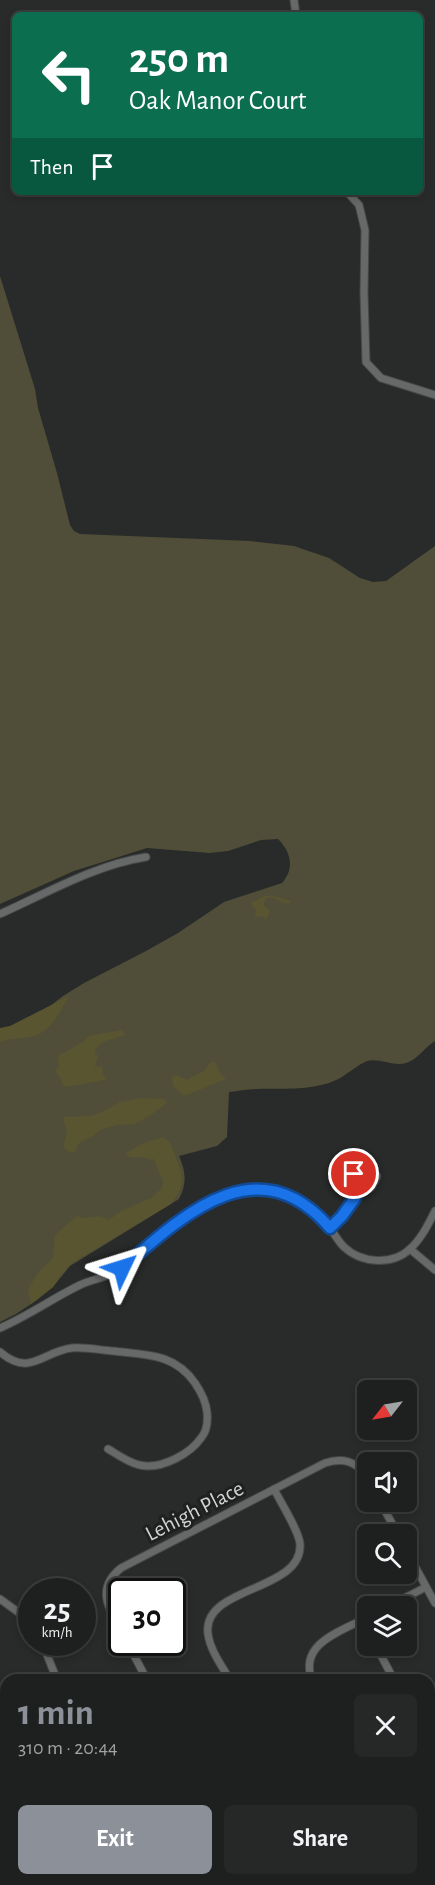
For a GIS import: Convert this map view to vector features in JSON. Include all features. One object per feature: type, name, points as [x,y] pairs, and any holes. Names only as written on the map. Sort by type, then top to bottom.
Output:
[{"type":"street","points":[[350,195],[359,205],[365,230],[366,362],[381,378],[435,395]]},
{"type":"street","points":[[0,914],[89,875],[146,857]]},
{"type":"street","points":[[330,1228],[355,1198],[372,1188],[377,1176],[371,1168],[365,1167],[354,1174],[355,1198]]},
{"type":"street","points":[[0,1328],[82,1283],[114,1273],[201,1207],[226,1194],[250,1189],[272,1191],[295,1198],[315,1212],[345,1248],[368,1260],[392,1259],[410,1249],[435,1211]]},
{"type":"street","points":[[410,1249],[435,1270]]},
{"type":"street","points":[[0,1352],[15,1362],[28,1363],[44,1359],[65,1349],[85,1348],[161,1358],[178,1365],[185,1371],[200,1390],[207,1407],[207,1427],[201,1439],[174,1459],[150,1466],[136,1464],[108,1449]]},
{"type":"street","name":"Lehigh Place","points":[[111,1578],[117,1571],[325,1463],[339,1460],[350,1461],[357,1466]]},
{"type":"street","points":[[227,1674],[209,1642],[207,1628],[211,1616],[218,1607],[285,1571],[296,1561],[300,1550],[297,1534],[274,1489]]},
{"type":"street","points":[[417,1570],[435,1603]]},
{"type":"street","name":"Lehigh Place","points":[[108,1585],[106,1593],[108,1604]]},
{"type":"street","points":[[408,1596],[426,1587]]},
{"type":"street","points":[[0,1599],[18,1612]]},
{"type":"street","points":[[311,1674],[309,1667],[315,1648],[327,1638],[357,1623]]},
{"type":"street","points":[[48,1656],[55,1674]]},
{"type":"street","points":[[134,1656],[144,1674]]},
{"type":"street","points":[[381,1656],[391,1674]]},
{"type":"shaded area","points":[[0,276],[35,389],[38,408],[70,525],[74,531],[80,534],[250,541],[294,546],[329,558],[360,578],[373,582],[386,581],[435,546],[435,1041],[406,1063],[396,1064],[369,1060],[338,1079],[325,1084],[306,1088],[229,1092],[227,1137],[217,1146],[179,1156],[185,1177],[179,1199],[70,1266],[53,1287],[37,1300],[0,1322],[0,1035],[41,1013],[84,983],[178,933],[224,902],[282,883],[289,872],[290,860],[286,849],[278,839],[261,840],[228,851],[210,853],[147,848],[74,871],[0,904]]},
{"type":"shaded area","points":[[264,896],[273,896],[291,901],[288,904],[270,897],[266,898],[263,905],[270,911],[266,920],[262,916],[255,915],[256,910],[251,903]]},
{"type":"shaded area","points":[[69,996],[54,1022],[43,1032],[0,1042],[0,1028],[10,1026]]},
{"type":"shaded area","points":[[122,1030],[125,1035],[103,1042],[95,1049],[98,1056],[95,1067],[101,1066],[105,1080],[66,1087],[63,1085],[55,1071],[59,1067],[58,1056],[83,1042],[88,1036]]},
{"type":"shaded area","points":[[215,1062],[226,1079],[184,1096],[173,1086],[172,1077],[177,1075],[187,1080],[205,1070],[210,1063]]},
{"type":"shaded area","points":[[141,1098],[165,1099],[167,1103],[134,1124],[102,1129],[79,1143],[75,1152],[70,1153],[63,1147],[67,1134],[63,1117],[91,1116],[120,1102]]},
{"type":"shaded area","points":[[163,1137],[171,1146],[182,1176],[181,1187],[171,1204],[72,1263],[53,1287],[31,1304],[28,1289],[38,1273],[53,1258],[55,1235],[77,1216],[83,1218],[100,1216],[109,1220],[121,1211],[151,1198],[162,1188],[163,1182],[154,1159],[131,1157],[125,1154],[141,1144]]},
{"type":"route","points":[[122,1268],[147,1246],[201,1207],[226,1194],[238,1191],[260,1189],[295,1198],[315,1212],[330,1228],[355,1198],[354,1174]]}]
